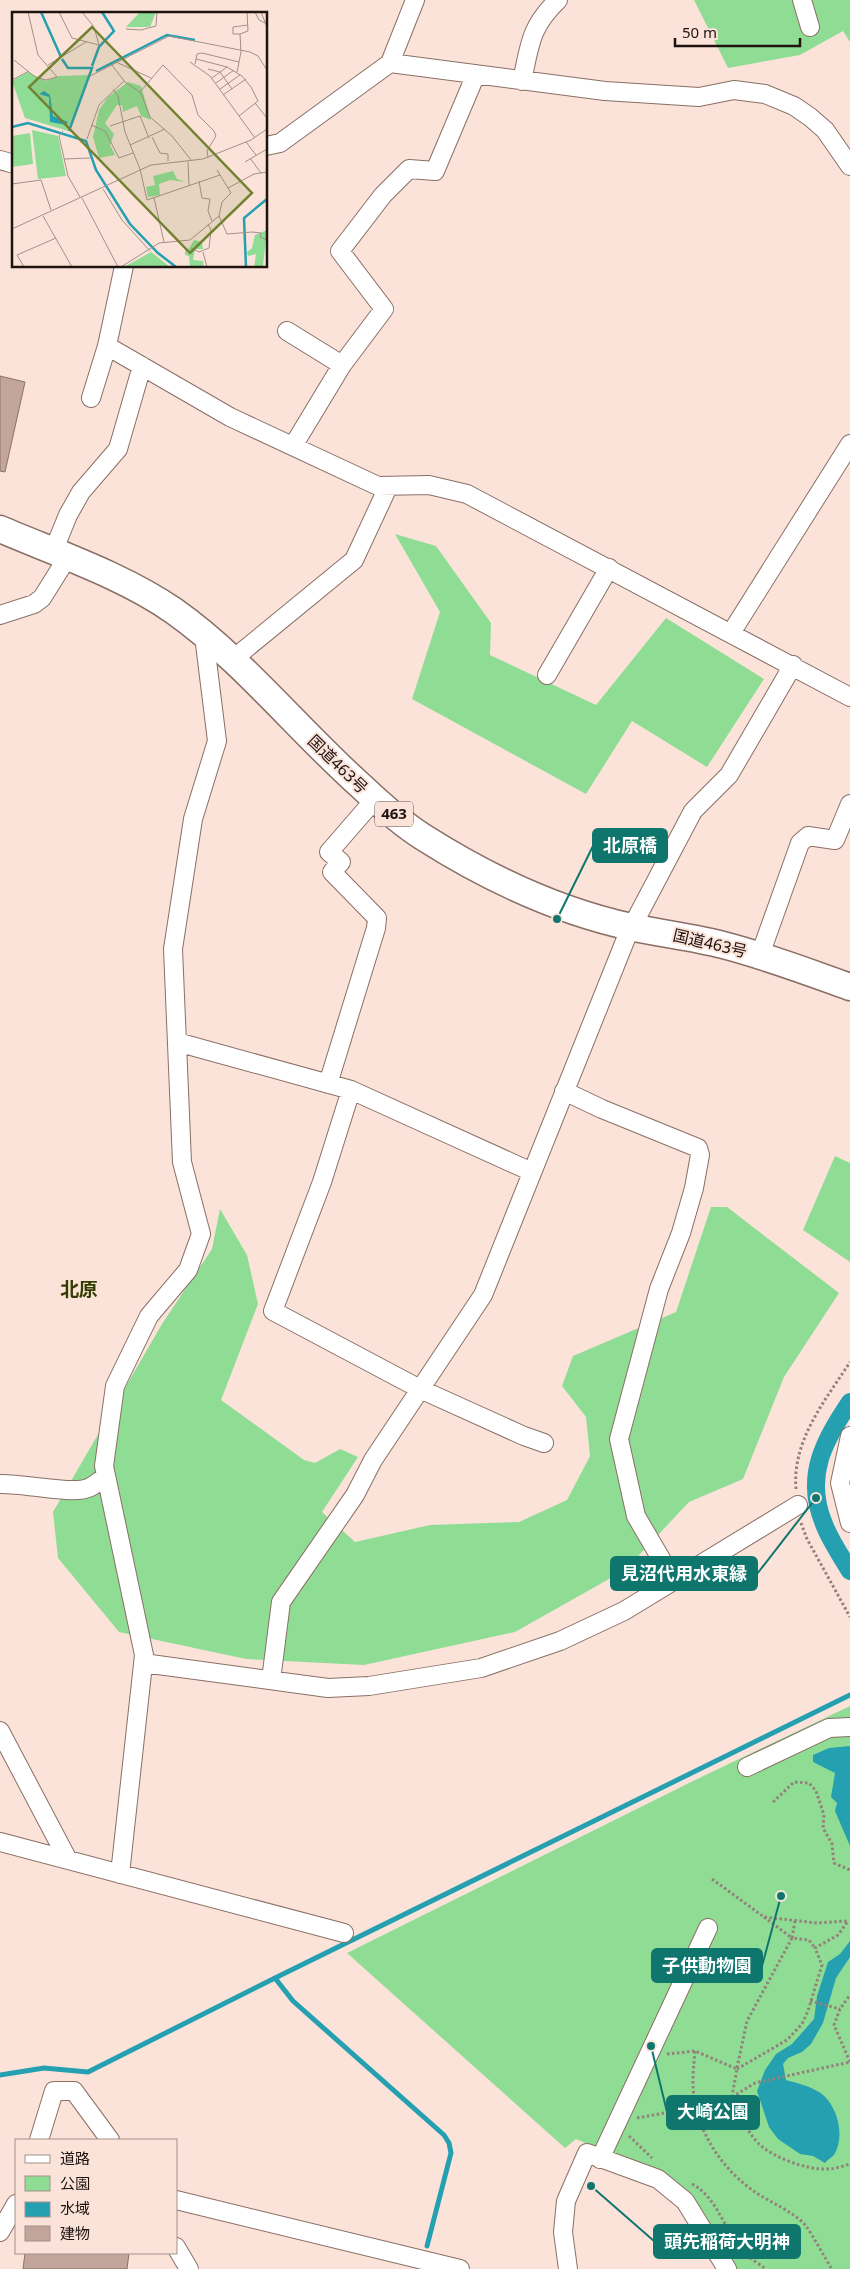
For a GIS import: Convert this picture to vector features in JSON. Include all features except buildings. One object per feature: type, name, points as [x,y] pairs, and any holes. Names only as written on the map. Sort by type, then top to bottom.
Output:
[{"type":"highway","name":"国道463号","points":[[0,529],[116,578],[174,611],[232,660],[375,799],[421,836],[452,855],[524,891],[560,905],[631,927],[721,944],[760,955],[850,987]]},
{"type":"street","points":[[268,146],[280,143],[390,62],[416,0]]},
{"type":"street","points":[[522,81],[533,32],[543,15],[558,0]]},
{"type":"street","points":[[802,0],[810,27]]},
{"type":"street","points":[[390,62],[605,91],[699,96],[734,90],[765,94],[794,106],[810,117],[824,130],[850,166]]},
{"type":"street","points":[[293,446],[342,365],[384,309],[340,251],[383,195],[409,169],[435,171],[476,74]]},
{"type":"street","points":[[91,398],[107,346],[124,268]]},
{"type":"street","points":[[287,331],[342,365]]},
{"type":"street","points":[[107,346],[230,417],[378,486],[429,485],[468,494],[850,697]]},
{"type":"street","points":[[0,615],[34,604],[42,598],[60,555],[68,515],[82,492],[118,449],[142,366]]},
{"type":"street","points":[[731,633],[850,444]]},
{"type":"street","points":[[232,660],[354,560],[388,487]]},
{"type":"street","points":[[547,675],[609,568]]},
{"type":"street","points":[[120,1874],[144,1655],[104,1466],[115,1386],[149,1316],[188,1270],[201,1234],[182,1162],[173,949],[193,819],[217,741],[204,636]]},
{"type":"street","points":[[271,1680],[281,1602],[355,1495],[373,1460],[483,1295],[631,927],[692,811],[729,775],[793,666]]},
{"type":"street","points":[[328,1084],[376,928],[377,918],[332,872],[341,862],[330,852],[375,799]]},
{"type":"street","points":[[760,955],[800,843],[808,836],[835,840],[850,804]]},
{"type":"street","points":[[177,1042],[351,1090],[532,1172]]},
{"type":"street","points":[[351,1090],[322,1182],[273,1311],[420,1389],[544,1443]]},
{"type":"street","points":[[564,1091],[602,1110],[698,1148],[700,1155],[694,1188],[681,1233],[659,1289],[619,1439],[636,1516],[674,1581]]},
{"type":"street","points":[[850,1436],[840,1483],[850,1523]]},
{"type":"street","points":[[0,1484],[14,1483],[74,1490],[87,1489],[105,1477]]},
{"type":"street","points":[[143,1664],[328,1688],[361,1686],[481,1668],[560,1641],[624,1611],[798,1505]]},
{"type":"street","points":[[747,1767],[829,1728],[850,1727]]},
{"type":"street","points":[[0,1731],[68,1860]]},
{"type":"street","points":[[0,1842],[344,1933]]},
{"type":"street","points":[[600,2159],[616,2121],[708,1928]]},
{"type":"street","points":[[39,2139],[54,2091],[74,2091],[109,2139]]},
{"type":"street","points":[[568,2269],[563,2232],[566,2201],[587,2154],[658,2179],[685,2201],[727,2269]]},
{"type":"street","points":[[178,2200],[460,2269]]},
{"type":"street","points":[[0,2232],[15,2206]]},
{"type":"street","points":[[178,2250],[189,2269]]},
{"type":"path","points":[[850,1362],[820,1408],[803,1439],[797,1458],[795,1479],[798,1505],[806,1539],[850,1617]]},
{"type":"path","points":[[773,1802],[794,1782],[809,1783],[816,1791],[824,1815],[824,1828],[832,1844],[834,1863],[850,1870]]},
{"type":"path","points":[[712,1879],[792,1938],[809,1940],[815,1948],[822,1965],[808,2012],[802,2024],[787,2040],[737,2069]]},
{"type":"path","points":[[764,1917],[817,1923],[849,1921]]},
{"type":"path","points":[[795,1921],[792,1938],[746,2021],[732,2097],[745,2124],[760,2144],[782,2158],[803,2167],[820,2169],[850,2164]]},
{"type":"path","points":[[815,1948],[838,1935],[849,1921]]},
{"type":"path","points":[[616,2121],[696,2106],[732,2097],[755,2082],[850,2063],[834,2026],[840,2009],[850,1995]]},
{"type":"path","points":[[810,2001],[840,2009]]},
{"type":"path","points":[[647,2056],[695,2051],[737,2069]]},
{"type":"path","points":[[695,2051],[693,2084],[696,2106],[712,2147],[725,2166],[756,2193],[782,2207],[806,2226],[832,2269]]},
{"type":"green space","points":[[694,0],[850,0],[850,42],[843,31],[800,55],[728,68]]},
{"type":"green space","points":[[395,534],[436,546],[491,623],[490,655],[596,705],[666,618],[764,679],[707,767],[632,721],[586,794],[412,699],[440,612]]},
{"type":"green space","points":[[835,1156],[850,1163],[850,1262],[803,1230]]},
{"type":"green space","points":[[711,1207],[727,1207],[839,1293],[784,1377],[743,1479],[689,1502],[625,1570],[515,1632],[364,1665],[246,1659],[119,1632],[58,1558],[53,1512],[162,1324],[212,1249],[220,1209],[247,1255],[258,1304],[221,1400],[304,1460],[315,1463],[340,1449],[358,1457],[322,1512],[355,1542],[430,1525],[519,1522],[567,1500],[590,1456],[586,1417],[562,1386],[573,1356],[676,1312]]},
{"type":"green space","points":[[850,1706],[850,2269],[733,2269],[660,2175],[576,2139],[565,2148],[347,1953],[693,1781]]},
{"type":"water","points":[[850,1746],[850,1846],[835,1811],[837,1803],[831,1797],[835,1773],[813,1762],[813,1755],[829,1748]]},
{"type":"water","points":[[850,1941],[850,1957],[836,1978],[823,2023],[811,2044],[802,2052],[788,2058],[783,2064],[786,2080],[807,2086],[819,2092],[831,2104],[835,2112],[839,2130],[838,2147],[834,2155],[825,2163],[813,2156],[800,2154],[778,2139],[769,2127],[757,2091],[765,2070],[776,2054],[792,2044],[814,2019],[817,1996],[828,1962],[840,1954]]},
{"type":"waterway","points":[[850,1402],[825,1445],[820,1460],[816,1490],[818,1507],[826,1530],[850,1571]]},
{"type":"waterway","points":[[427,2246],[451,2153],[449,2143],[444,2135],[293,2001],[275,1978],[850,1695]]},
{"type":"waterway","points":[[0,2075],[44,2068],[88,2072],[275,1978]]},
{"type":"place","name":"北原橋","points":[[557,919]]},
{"type":"place","name":"見沼代用水東縁","points":[[816,1498]]},
{"type":"place","name":"子供動物園","points":[[781,1896]]},
{"type":"place","name":"大崎公園","points":[[651,2046]]},
{"type":"place","name":"頭先稲荷大明神","points":[[591,2186]]},
{"type":"district","name":"北原","points":[[79,1289]]}]
